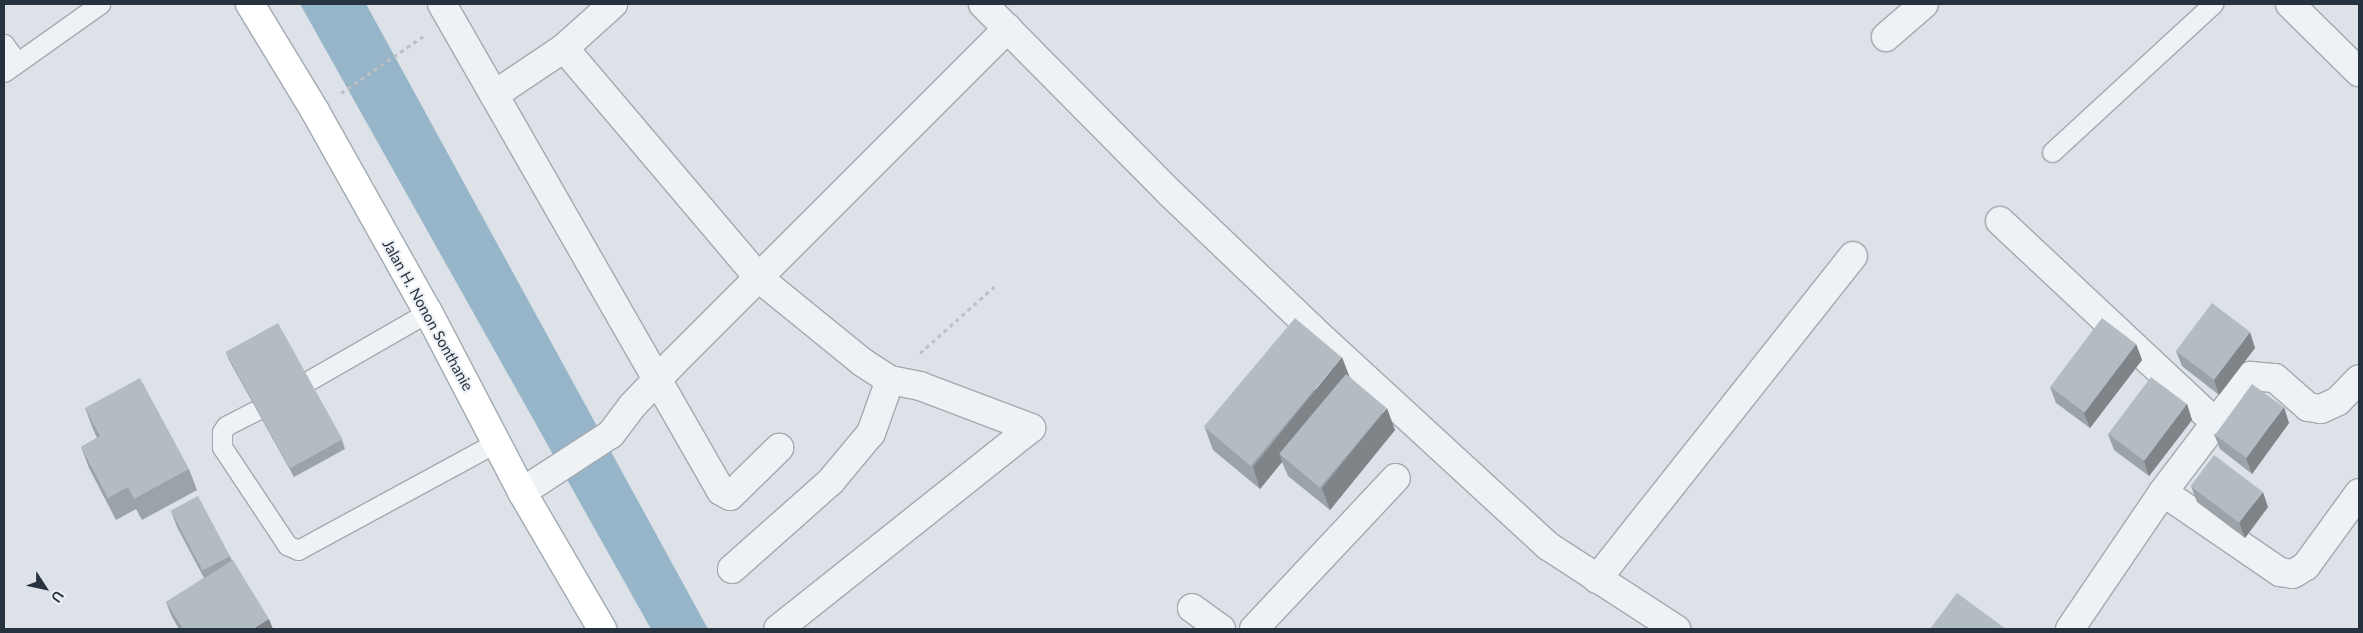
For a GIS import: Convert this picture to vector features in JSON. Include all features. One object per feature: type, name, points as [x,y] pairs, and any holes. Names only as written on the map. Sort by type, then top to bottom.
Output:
[{"type":"street","name":"Jalan H. Nonon Sonthanie","points":[[250,4],[315,111],[428,312],[522,492],[602,629]]},
{"type":"street","points":[[442,4],[656,382],[726,496],[779,448]]},
{"type":"street","points":[[494,95],[564,48],[613,4]]},
{"type":"street","points":[[983,4],[1171,194],[1311,328],[1548,546],[1676,629]]},
{"type":"street","points":[[1886,36],[1924,4]]},
{"type":"street","points":[[2290,4],[2359,72]]},
{"type":"street","points":[[522,492],[612,434],[632,406],[1008,28]]},
{"type":"street","points":[[564,48],[760,279],[862,362],[890,380],[920,386],[1031,428],[778,629]]},
{"type":"street","points":[[2000,221],[2215,422]]},
{"type":"street","points":[[1597,579],[1853,256]]},
{"type":"street","points":[[2070,629],[2163,492],[2251,376],[2275,378],[2308,407],[2321,409],[2338,401],[2359,379]]},
{"type":"street","points":[[732,569],[830,481],[871,433],[890,380]]},
{"type":"street","points":[[1254,629],[1396,478]]},
{"type":"street","points":[[2163,492],[2280,572],[2292,574],[2306,566],[2359,493]]},
{"type":"street","points":[[1192,608],[1221,629]]},
{"type":"lane","points":[[4,44],[11,67],[100,4]]},
{"type":"lane","points":[[2052,152],[2213,4]]},
{"type":"lane","points":[[308,381],[428,312]]},
{"type":"lane","points":[[257,410],[226,426],[222,432],[222,446],[287,545],[298,550],[497,442]]},
{"type":"path","points":[[338,95],[402,51]]},
{"type":"path","points":[[890,380],[995,286]]},
{"type":"water","points":[[300,4],[366,4],[708,629],[651,629]]},
{"type":"building","points":[[2212,303],[2250,332],[2214,380],[2176,351]]},
{"type":"building","points":[[1295,318],[1342,357],[1250,466],[1204,427]]},
{"type":"building","points":[[2102,318],[2136,344],[2085,413],[2050,387]]},
{"type":"building","points":[[278,323],[342,439],[290,468],[226,352]]},
{"type":"building","points":[[1346,374],[1387,408],[1320,488],[1279,454]]},
{"type":"building","points":[[2151,377],[2187,404],[2144,461],[2108,434]]},
{"type":"building","points":[[140,378],[189,469],[134,499],[128,487],[108,498],[81,447],[100,436],[85,408]]},
{"type":"building","points":[[2252,384],[2284,407],[2247,458],[2215,435]]},
{"type":"building","points":[[2214,455],[2263,492],[2239,523],[2191,486]]},
{"type":"building","points":[[198,496],[230,556],[203,571],[171,511]]},
{"type":"building","points":[[233,560],[269,619],[253,629],[183,629],[166,602]]},
{"type":"building","points":[[1957,593],[2006,629],[1930,629]]}]
